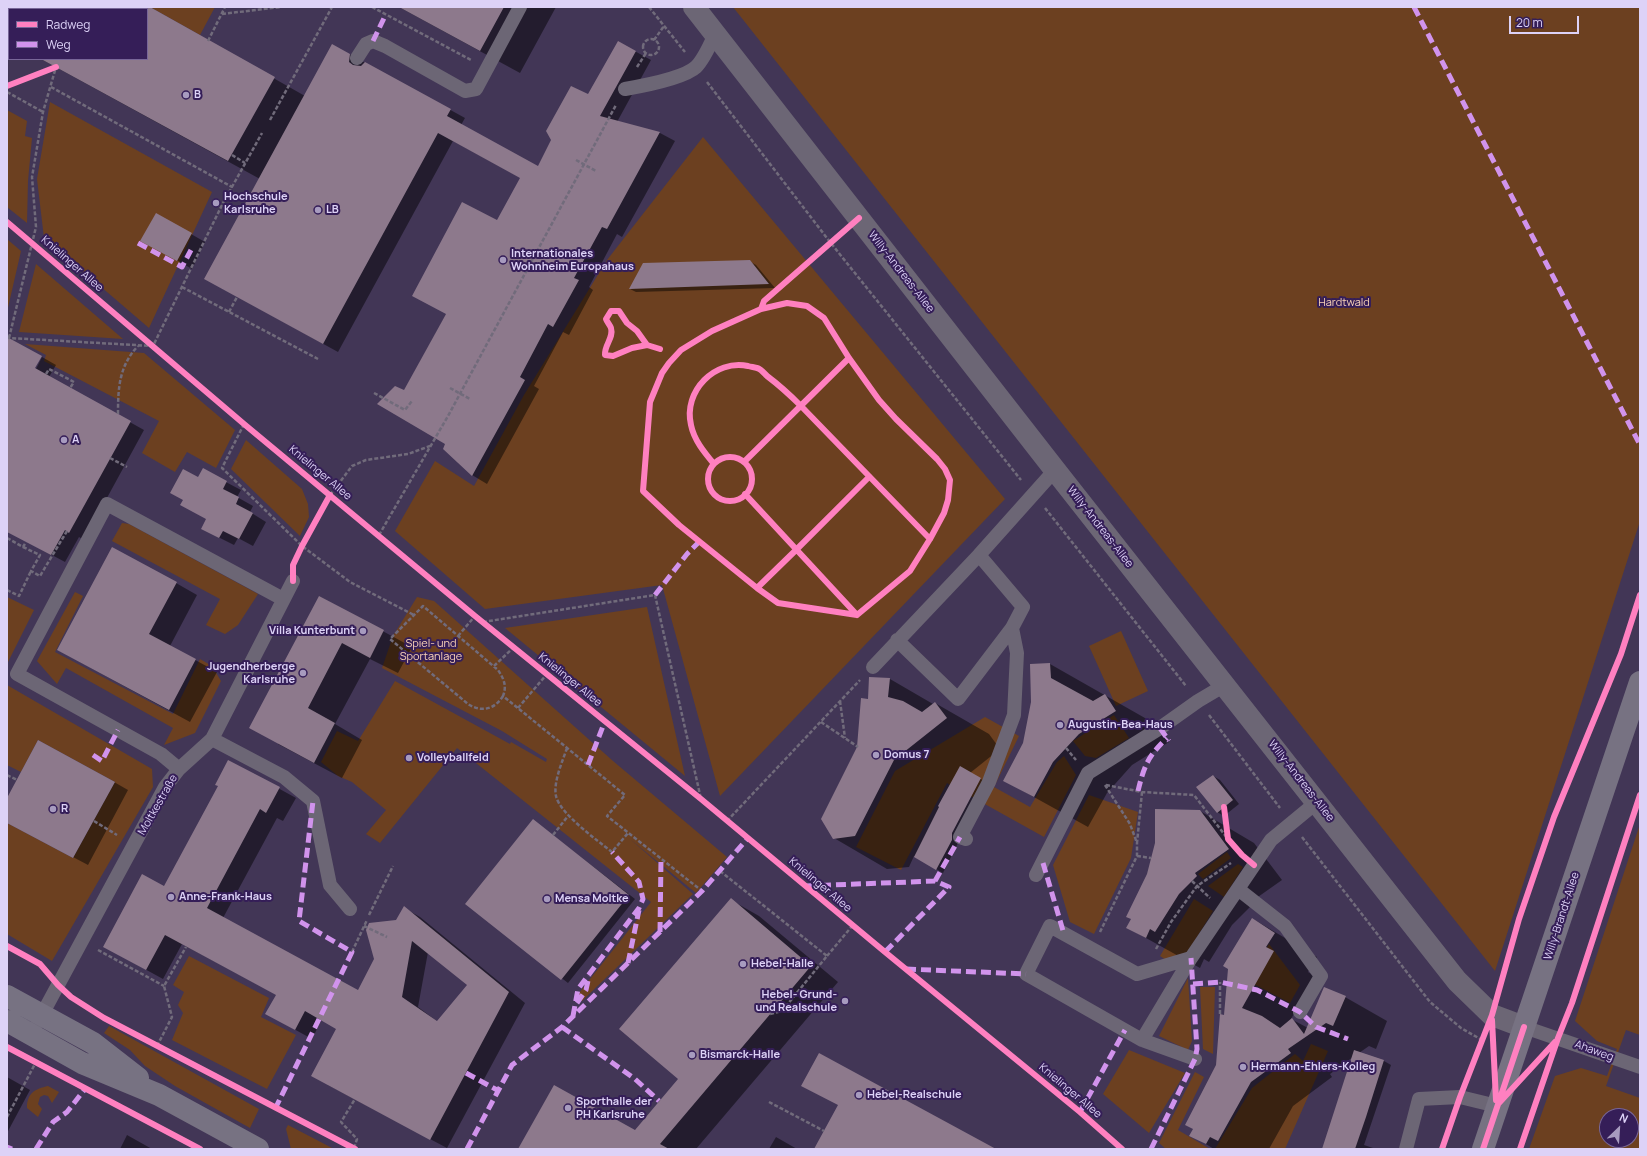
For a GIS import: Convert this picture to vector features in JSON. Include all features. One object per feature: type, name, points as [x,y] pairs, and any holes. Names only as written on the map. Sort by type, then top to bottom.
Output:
[{"type":"main road","name":"Willy-Brandt-Allee","points":[[1483,1149],[1640,682]]},
{"type":"main road","points":[[7,996],[93,1043],[159,1095]]},
{"type":"main road","points":[[7,1021],[82,1063],[159,1095],[258,1149]]},
{"type":"street","name":"Willy-Andreas-Allee","points":[[694,7],[1055,470],[1457,981],[1492,1015],[1524,1026]]},
{"type":"lane","points":[[357,58],[366,44],[373,41],[385,46],[465,91],[476,88],[488,69],[520,7]]},
{"type":"lane","points":[[625,89],[649,85],[676,76],[696,67],[715,34]]},
{"type":"lane","points":[[873,667],[979,555],[1055,470]]},
{"type":"lane","points":[[179,769],[161,754],[17,674],[107,504],[283,599]]},
{"type":"lane","points":[[897,640],[958,699],[1012,628],[1023,607],[979,555]]},
{"type":"lane","name":"Moltkestraße","points":[[31,1034],[165,787],[179,769],[212,739],[293,581]]},
{"type":"lane","points":[[966,839],[960,837],[989,782],[1014,715],[1017,653],[1012,628]]},
{"type":"lane","points":[[1036,875],[1088,773],[1225,685]]},
{"type":"lane","points":[[212,739],[284,778],[313,802],[330,885],[350,909]]},
{"type":"lane","points":[[1142,1040],[1192,958],[1271,840],[1317,802]]},
{"type":"lane","points":[[1238,889],[1285,926],[1321,976],[1300,1012]]},
{"type":"lane","points":[[1192,958],[1137,974],[1050,926],[1026,974],[1142,1040],[1196,1059]]},
{"type":"lane","name":"Ahaweg","points":[[1524,1026],[1640,1067]]},
{"type":"lane","points":[[1406,1149],[1419,1099],[1460,1097],[1497,1106]]},
{"type":"path","points":[[208,41],[225,7]]},
{"type":"path","points":[[222,14],[281,7]]},
{"type":"path","points":[[270,120],[332,7]]},
{"type":"path","points":[[372,7],[488,69]]},
{"type":"path","points":[[649,7],[830,242],[1198,701],[1430,1002],[1461,1028],[1482,1040]]},
{"type":"path","points":[[654,40],[664,26]]},
{"type":"path","points":[[654,40],[658,46],[657,51],[650,55],[646,53],[643,46],[645,42],[654,40]]},
{"type":"path","points":[[56,67],[43,112],[32,177],[36,227],[29,241],[8,337],[153,346]]},
{"type":"path","points":[[50,87],[232,187]]},
{"type":"path","points":[[378,535],[431,446],[625,89]]},
{"type":"path","points":[[7,92],[43,112]]},
{"type":"path","points":[[153,346],[232,187],[262,133]]},
{"type":"path","points":[[232,155],[246,163]]},
{"type":"path","points":[[576,160],[596,171]]},
{"type":"path","points":[[825,247],[859,218]]},
{"type":"path","points":[[182,287],[318,359]]},
{"type":"path","points":[[229,312],[237,297]]},
{"type":"path","points":[[140,336],[158,351]]},
{"type":"path","points":[[118,414],[118,390],[123,368],[129,355],[138,346]]},
{"type":"path","points":[[46,374],[49,369],[74,382],[70,388]]},
{"type":"path","points":[[450,388],[470,399]]},
{"type":"path","points":[[374,393],[405,410],[412,401]]},
{"type":"path","points":[[239,419],[251,429]]},
{"type":"path","points":[[244,424],[222,468],[302,546],[350,582],[414,615]]},
{"type":"path","points":[[330,495],[352,466],[366,460],[408,454],[431,446]]},
{"type":"path","points":[[110,458],[127,467]]},
{"type":"path","points":[[372,530],[385,540]]},
{"type":"path","points":[[31,571],[40,576],[67,531]]},
{"type":"path","points":[[7,538],[40,555],[19,596],[7,590]]},
{"type":"path","points":[[23,547],[26,542]]},
{"type":"path","points":[[483,622],[655,595],[704,802]]},
{"type":"path","points":[[423,606],[458,636],[494,666],[505,681],[506,687],[504,696],[491,708],[475,708],[468,704],[390,639],[423,606]]},
{"type":"path","points":[[469,611],[489,627]]},
{"type":"path","points":[[458,636],[475,616]]},
{"type":"path","points":[[508,642],[519,651]]},
{"type":"path","points":[[494,666],[514,647]]},
{"type":"path","points":[[727,821],[873,667]]},
{"type":"path","points":[[518,708],[547,674]]},
{"type":"path","points":[[504,696],[625,795],[607,816],[702,891]]},
{"type":"path","points":[[840,701],[845,738]]},
{"type":"path","points":[[821,722],[858,747]]},
{"type":"path","points":[[567,748],[558,773],[556,796],[568,816],[612,852],[628,833]]},
{"type":"path","points":[[1088,773],[1105,785],[1130,824],[1137,843]]},
{"type":"path","points":[[7,775],[17,780]]},
{"type":"path","points":[[1105,785],[1142,792],[1194,795],[1228,839]]},
{"type":"path","points":[[1092,949],[1137,856],[1142,792]]},
{"type":"path","points":[[695,794],[704,802]]},
{"type":"path","points":[[553,835],[568,816]]},
{"type":"path","points":[[94,821],[113,832]]},
{"type":"path","points":[[1137,856],[1151,858]]},
{"type":"path","points":[[1143,972],[1171,922],[1197,886],[1235,860]]},
{"type":"path","points":[[352,952],[393,866]]},
{"type":"path","points":[[720,872],[826,956]]},
{"type":"path","points":[[1192,880],[1223,912]]},
{"type":"path","points":[[364,926],[387,937]]},
{"type":"path","points":[[770,1014],[782,1010],[826,956],[855,928]]},
{"type":"path","points":[[82,941],[164,986]]},
{"type":"path","points":[[157,1046],[172,1017],[164,986],[186,947]]},
{"type":"path","points":[[1220,982],[1220,1014]]},
{"type":"path","points":[[7,1117],[36,1063]]},
{"type":"path","points":[[354,1148],[357,1139],[342,1122],[355,1099]]},
{"type":"path","points":[[769,1102],[824,1131]]},
{"type":"green space","points":[[150,7],[215,7],[200,35]]},
{"type":"green space","name":"Hardtwald","points":[[733,7],[1640,7],[1640,521],[1495,971]]},
{"type":"green space","points":[[50,102],[212,192],[149,328],[44,238],[37,179]]},
{"type":"green space","points":[[7,110],[27,121],[25,136],[32,138],[28,181],[27,223],[7,207]]},
{"type":"green space","points":[[703,137],[1005,499],[720,796],[662,585],[485,609],[395,531],[435,461],[474,486],[524,395],[607,260]]},
{"type":"green space","points":[[7,239],[21,251],[7,312]]},
{"type":"green space","points":[[36,264],[123,339],[19,332]]},
{"type":"green space","points":[[25,344],[144,353],[235,430],[216,468],[187,452],[175,472],[142,453],[159,421],[44,361],[46,355]]},
{"type":"green space","points":[[246,440],[302,489],[308,504],[309,517],[300,536],[231,469]]},
{"type":"green space","points":[[122,523],[129,524],[258,594],[238,625],[225,634],[206,625],[220,599],[112,541]]},
{"type":"green space","points":[[75,592],[83,596],[55,652],[173,714],[200,659],[212,666],[221,681],[195,733],[164,745],[173,728],[66,668],[57,684],[37,661]]},
{"type":"green space","points":[[7,597],[34,610],[8,662],[7,661]]},
{"type":"green space","name":"Spiel- und Sportanlage","points":[[417,597],[434,601],[613,761],[727,857],[696,893],[630,839],[693,894],[582,1001],[575,998],[651,902],[457,748],[380,843],[366,834],[386,810],[352,782],[338,776],[321,762],[337,731],[358,741],[395,681],[546,762],[547,759],[502,731],[382,668],[393,636]]},
{"type":"green space","points":[[647,607],[685,776],[505,628]]},
{"type":"green space","points":[[1121,631],[1148,691],[1116,706],[1089,646]]},
{"type":"green space","points":[[7,685],[152,769],[153,787],[52,961],[7,934],[7,823],[73,858],[115,782],[38,740],[21,772],[7,765]]},
{"type":"green space","points":[[1114,715],[1129,738],[1096,758],[1085,756],[1073,741]]},
{"type":"green space","points":[[985,717],[1019,736],[994,787],[1030,807],[1057,762],[1064,756],[1076,775],[1044,837],[947,783],[901,870],[856,847],[895,771]]},
{"type":"green space","points":[[1089,795],[1138,812],[1131,858],[1094,934],[1070,922],[1053,865]]},
{"type":"green space","points":[[1640,824],[1640,1035],[1626,1030],[1606,1086],[1640,1098],[1640,1149],[1529,1149],[1555,1076],[1581,1068],[1607,1076],[1617,1049],[1597,1041],[1575,1021]]},
{"type":"green space","points":[[1227,852],[1231,858],[1203,879],[1198,874]]},
{"type":"green space","points":[[1238,864],[1243,867],[1224,897],[1208,886]]},
{"type":"green space","points":[[1194,899],[1213,911],[1187,953],[1169,962],[1160,956]]},
{"type":"green space","points":[[1269,944],[1300,985],[1290,1003],[1248,981]]},
{"type":"green space","points":[[189,956],[269,998],[261,1017],[296,1035],[267,1089],[172,1040],[183,1013],[178,1005],[184,992],[173,985]]},
{"type":"green space","points":[[1188,978],[1192,1041],[1188,1050],[1159,1036]]},
{"type":"green space","points":[[1200,987],[1215,987],[1213,1054],[1203,1049]]},
{"type":"green space","points":[[109,1026],[259,1109],[250,1128],[175,1086],[145,1066],[130,1050],[104,1033]]},
{"type":"green space","points":[[1311,1044],[1328,1051],[1285,1149],[1215,1149],[1252,1088],[1295,1054],[1303,1061]]},
{"type":"green space","points":[[1129,1050],[1185,1073],[1149,1133],[1103,1094]]},
{"type":"green space","points":[[1195,1072],[1204,1077],[1178,1130],[1210,1149],[1166,1149],[1159,1143]]},
{"type":"green space","points":[[48,1086],[59,1092],[52,1103],[48,1096],[44,1095],[40,1097],[38,1104],[42,1109],[38,1117],[27,1108],[28,1099],[36,1090]]},
{"type":"green space","points":[[288,1125],[334,1149],[291,1149],[286,1129]]},
{"type":"building","name":"B","points":[[150,7],[275,77],[228,161],[43,60],[148,60],[147,8]]},
{"type":"building","points":[[399,7],[504,7],[480,51]]},
{"type":"building","points":[[618,41],[636,51],[600,116],[660,132],[607,229],[602,227],[574,278],[579,280],[553,327],[548,324],[520,377],[525,380],[472,476],[443,449],[445,444],[377,404],[395,386],[404,390],[446,314],[412,296],[462,202],[497,220],[520,178],[438,133],[323,344],[204,279],[332,44],[350,54],[349,62],[353,65],[361,66],[365,62],[451,109],[447,116],[538,166],[551,140],[546,131],[571,86],[588,94]]},
{"type":"building","points":[[156,213],[192,233],[177,261],[140,241]]},
{"type":"building","points":[[750,260],[769,284],[629,289],[643,263]]},
{"type":"building","name":"A","points":[[7,337],[42,356],[35,368],[131,421],[69,533],[65,530],[51,555],[7,532]]},
{"type":"building","points":[[203,468],[227,481],[223,489],[239,497],[236,504],[253,513],[239,539],[223,531],[219,538],[201,529],[206,519],[180,505],[183,500],[170,493],[183,469],[198,477]]},
{"type":"building","points":[[112,547],[177,582],[149,634],[196,659],[169,710],[57,650]]},
{"type":"building","name":"Jugendherberge Karlsruhe","points":[[319,596],[384,630],[370,658],[342,643],[308,708],[335,723],[314,763],[249,728]]},
{"type":"building","name":"Augustin-Bea-Haus","points":[[1050,663],[1051,678],[1093,701],[1105,694],[1116,711],[1079,734],[1053,762],[1034,797],[1003,781],[1023,743],[1031,702],[1030,664]]},
{"type":"building","name":"Domus 7","points":[[869,677],[890,678],[888,697],[903,701],[922,712],[935,702],[947,718],[894,760],[855,836],[833,839],[821,819],[857,747],[861,698],[868,699]]},
{"type":"building","name":"R","points":[[38,740],[115,782],[73,858],[7,823],[7,798]]},
{"type":"building","points":[[228,760],[280,787],[266,813],[260,809],[207,908],[358,990],[374,959],[366,930],[369,923],[396,920],[404,906],[509,992],[430,1140],[311,1076],[336,1029],[305,1011],[295,1030],[265,1014],[276,995],[165,935],[146,970],[103,947],[142,874],[164,886],[218,786],[215,785]],"holes":[[[412,941],[467,985],[437,1021],[402,997]]]},
{"type":"building","points":[[960,766],[981,778],[952,833],[952,840],[936,870],[914,857],[939,807],[938,806]]},
{"type":"building","points":[[1213,775],[1233,800],[1217,813],[1196,787]]},
{"type":"building","points":[[1155,809],[1200,810],[1229,849],[1195,873],[1197,876],[1179,894],[1155,932],[1150,929],[1146,938],[1126,928],[1131,919],[1126,917],[1147,874],[1155,843]]},
{"type":"building","name":"Mensa Moltke","points":[[533,819],[629,895],[561,980],[465,904]]},
{"type":"building","points":[[731,898],[811,966],[660,1144],[669,1149],[518,1149],[554,1085],[635,1130],[678,1079],[619,1029]]},
{"type":"building","name":"Hermann-Ehlers-Kolleg","points":[[1252,918],[1275,933],[1266,947],[1274,951],[1242,1008],[1262,1016],[1280,1028],[1292,1018],[1304,1034],[1324,987],[1346,996],[1333,1026],[1326,1023],[1288,1049],[1291,1053],[1251,1082],[1218,1141],[1210,1137],[1206,1144],[1189,1136],[1193,1129],[1185,1125],[1216,1065],[1220,1014],[1224,1015],[1228,969],[1223,966]]},
{"type":"building","points":[[1354,1050],[1384,1060],[1366,1117],[1355,1149],[1322,1149]]},
{"type":"building","name":"Hebel-Realschule","points":[[819,1053],[996,1149],[814,1149],[838,1105],[801,1086]]},
{"type":"marked path","points":[[1414,7],[1640,445]]},
{"type":"marked path","points":[[373,41],[386,14]]},
{"type":"marked path","points":[[138,243],[182,267],[191,250]]},
{"type":"marked path","points":[[655,595],[687,554],[699,542]]},
{"type":"marked path","points":[[588,765],[605,721]]},
{"type":"marked path","points":[[1160,728],[1169,741]]},
{"type":"marked path","points":[[93,755],[102,761],[118,730]]},
{"type":"marked path","points":[[1138,791],[1142,775],[1151,756],[1167,738]]},
{"type":"marked path","points":[[275,1109],[352,952],[299,921],[313,801]]},
{"type":"marked path","points":[[935,881],[960,837]]},
{"type":"marked path","points":[[467,1149],[512,1065],[562,1027],[702,891],[748,838]]},
{"type":"marked path","points":[[573,1016],[578,989],[639,908],[643,899],[639,882],[612,852]]},
{"type":"marked path","points":[[660,932],[661,859]]},
{"type":"marked path","points":[[1043,863],[1064,934]]},
{"type":"marked path","points":[[806,886],[935,881],[949,887],[885,952]]},
{"type":"marked path","points":[[628,963],[639,910]]},
{"type":"marked path","points":[[1151,1149],[1195,1059],[1197,1049],[1191,958]]},
{"type":"marked path","points":[[906,969],[1026,974]]},
{"type":"marked path","points":[[577,1003],[586,990],[589,976]]},
{"type":"marked path","points":[[1193,984],[1220,982],[1257,990],[1300,1012],[1316,1027],[1348,1039]]},
{"type":"marked path","points":[[562,1027],[635,1079],[659,1101]]},
{"type":"marked path","points":[[1080,1112],[1125,1030]]},
{"type":"marked path","points":[[466,1073],[499,1091]]},
{"type":"marked path","points":[[36,1149],[53,1122],[67,1112],[85,1089]]},
{"type":"marked path","points":[[7,1147],[12,1149]]},
{"type":"cycle path","points":[[7,86],[56,67]]},
{"type":"cycle path","points":[[761,309],[764,301],[859,218]]},
{"type":"cycle path","name":"Knielinger Allee","points":[[7,222],[244,424],[475,616],[701,799],[1080,1112],[1122,1149]]},
{"type":"cycle path","points":[[787,303],[807,306],[824,318],[849,358],[879,400],[937,459],[945,469],[950,480],[948,500],[944,513],[910,571],[857,615],[778,603],[757,588],[679,525],[643,491],[650,402],[662,373],[669,363],[681,350],[712,331],[761,309],[787,303]]},
{"type":"cycle path","points":[[647,345],[632,348],[613,356],[605,355],[612,332],[606,319],[611,311],[619,311],[627,323],[637,331],[647,345],[660,349]]},
{"type":"cycle path","points":[[744,462],[849,358]]},
{"type":"cycle path","points":[[714,464],[694,436],[690,412],[692,400],[704,380],[724,367],[736,365],[756,368],[761,370],[797,402],[930,539]]},
{"type":"cycle path","points":[[730,457],[742,461],[748,467],[752,479],[748,491],[742,497],[730,501],[718,497],[712,491],[708,479],[712,467],[718,461],[730,457]]},
{"type":"cycle path","points":[[757,588],[869,477]]},
{"type":"cycle path","points":[[745,494],[857,615]]},
{"type":"cycle path","name":"Knielinger Allee","points":[[293,581],[293,565],[330,495]]},
{"type":"cycle path","points":[[1442,1149],[1460,1097],[1492,1015],[1519,919],[1554,817],[1621,654],[1640,595]]},
{"type":"cycle path","points":[[1520,1149],[1558,1038],[1572,1003],[1640,795]]},
{"type":"cycle path","points":[[1224,807],[1228,839],[1242,855],[1254,865]]},
{"type":"cycle path","points":[[7,946],[40,964],[58,985],[71,997],[104,1018],[355,1149]]},
{"type":"cycle path","points":[[1492,1020],[1496,1100]]},
{"type":"cycle path","points":[[1483,1149],[1524,1027]]},
{"type":"cycle path","points":[[1499,1103],[1555,1042]]},
{"type":"cycle path","points":[[7,1047],[200,1149]]},
{"type":"place","name":"B","points":[[186,95]]},
{"type":"place","name":"Hochschule Karlsruhe","points":[[216,203]]},
{"type":"place","name":"LB","points":[[318,210]]},
{"type":"place","name":"Internationales Wohnheim Europahaus","points":[[503,260]]},
{"type":"place","name":"A","points":[[64,440]]},
{"type":"place","name":"Villa Kunterbunt","points":[[363,631]]},
{"type":"place","name":"Jugendherberge Karlsruhe","points":[[303,673]]},
{"type":"place","name":"Augustin-Bea-Haus","points":[[1060,725]]},
{"type":"place","name":"Domus 7","points":[[876,755]]},
{"type":"place","name":"Volleyballfeld","points":[[409,758]]},
{"type":"place","name":"R","points":[[53,809]]},
{"type":"place","name":"Anne-Frank-Haus","points":[[171,897]]},
{"type":"place","name":"Mensa Moltke","points":[[547,899]]},
{"type":"place","name":"Hebel-Halle","points":[[743,964]]},
{"type":"place","name":"Hebel- Grund- und Realschule","points":[[845,1001]]},
{"type":"place","name":"Bismarck-Halle","points":[[692,1055]]},
{"type":"place","name":"Hermann-Ehlers-Kolleg","points":[[1243,1067]]},
{"type":"place","name":"Hebel-Realschule","points":[[859,1095]]},
{"type":"place","name":"Sporthalle der PH Karlsruhe","points":[[568,1108]]}]
